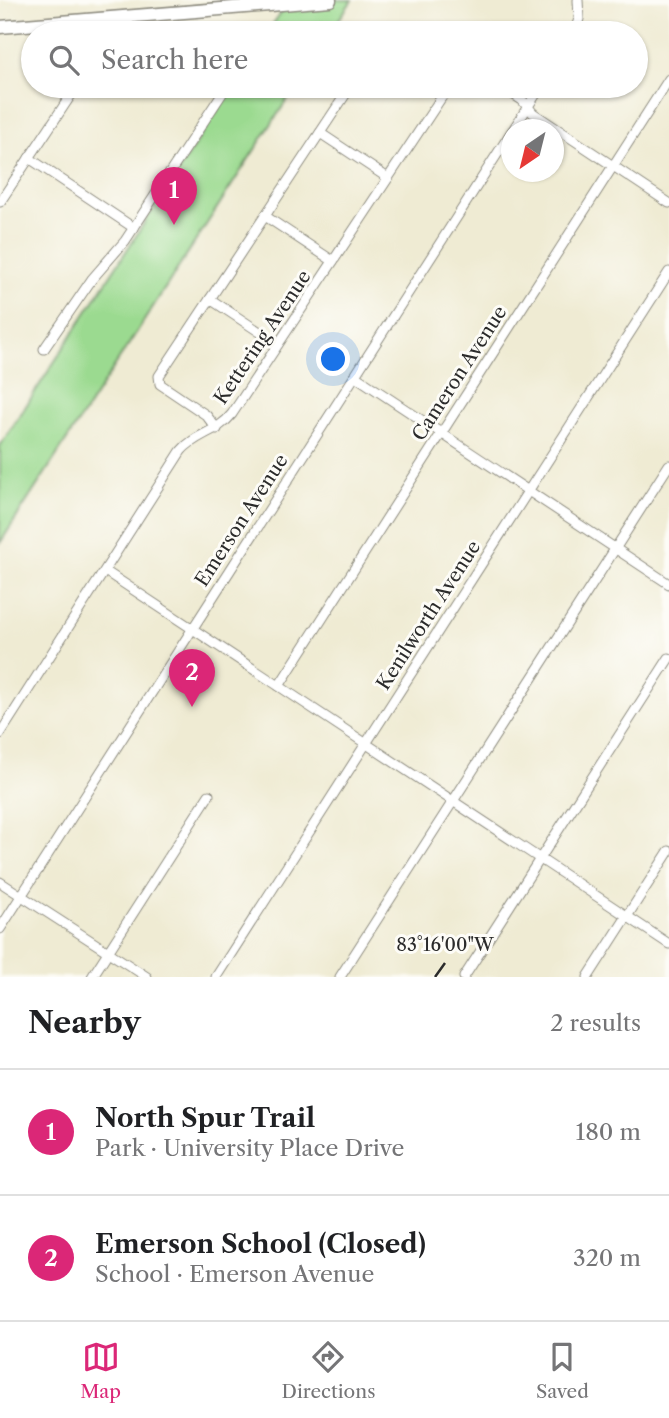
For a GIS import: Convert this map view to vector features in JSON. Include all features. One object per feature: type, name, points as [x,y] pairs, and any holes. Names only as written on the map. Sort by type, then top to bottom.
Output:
[{"type":"main road","points":[[76,21],[330,0]]},
{"type":"main road","points":[[0,27],[21,25]]},
{"type":"street","points":[[578,0],[578,21]]},
{"type":"street","points":[[128,17],[128,21]]},
{"type":"street","name":"Cameron Avenue","points":[[279,686],[669,79]]},
{"type":"street","points":[[0,202],[69,98]]},
{"type":"street","points":[[44,349],[92,279],[134,228],[219,98]]},
{"type":"street","points":[[216,429],[206,415],[162,386],[159,379],[343,98]]},
{"type":"street","name":"Kettering Avenue","points":[[0,734],[184,447],[216,429],[232,414],[442,98]]},
{"type":"street","points":[[516,98],[533,113],[669,203]]},
{"type":"street","name":"Emerson Avenue","points":[[519,119],[533,98]]},
{"type":"street","points":[[320,133],[388,178]]},
{"type":"street","name":"Emerson Avenue","points":[[0,929],[501,147]]},
{"type":"street","points":[[29,158],[134,228]]},
{"type":"street","points":[[265,216],[333,261]]},
{"type":"street","name":"Kenilworth Avenue","points":[[216,977],[669,272]]},
{"type":"street","points":[[210,299],[278,344]]},
{"type":"street","points":[[355,376],[669,584]]},
{"type":"street","points":[[340,977],[669,465]]},
{"type":"street","points":[[105,571],[669,944]]},
{"type":"street","points":[[464,977],[669,658]]},
{"type":"street","points":[[92,977],[209,795]]},
{"type":"street","points":[[588,977],[669,851]]},
{"type":"street","points":[[0,881],[147,977]]},
{"type":"green space","points":[[289,0],[352,0],[338,21],[275,21]]},
{"type":"green space","points":[[225,98],[288,98],[0,543],[0,446]]},
{"type":"place","name":"North Spur Trail","points":[[174,225]]},
{"type":"place","name":"Emerson School (Closed)","points":[[192,707]]}]
